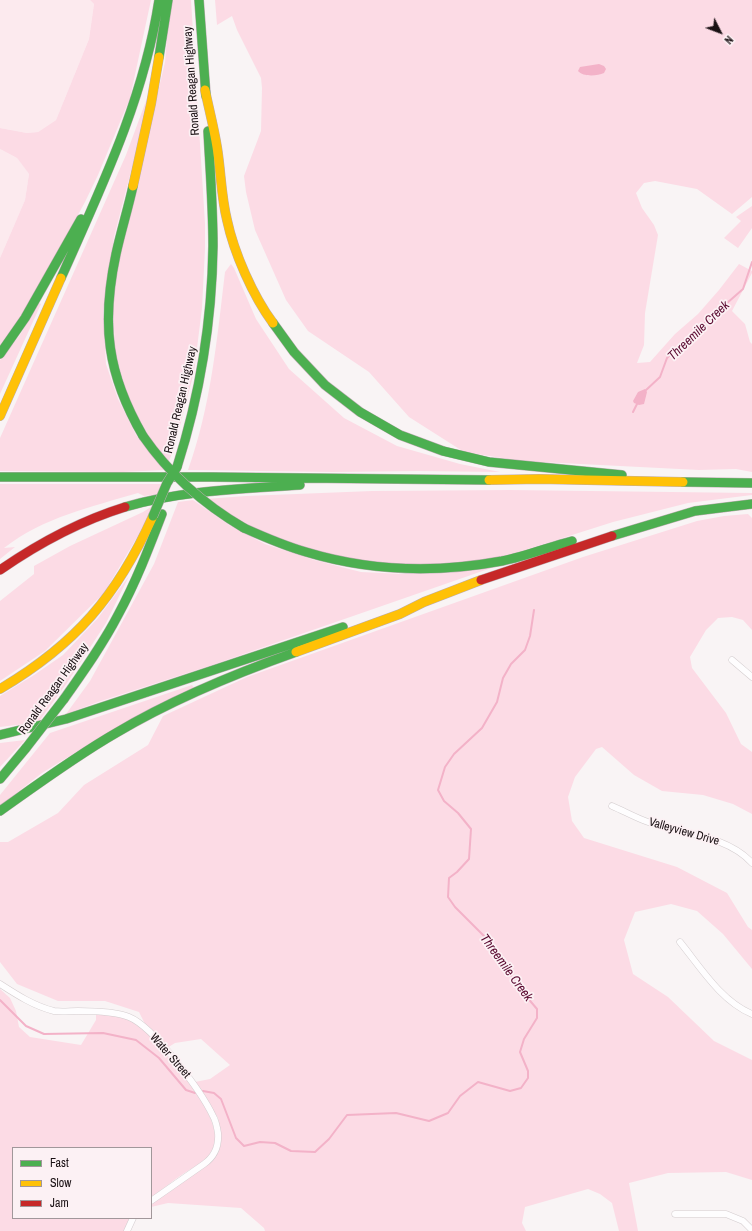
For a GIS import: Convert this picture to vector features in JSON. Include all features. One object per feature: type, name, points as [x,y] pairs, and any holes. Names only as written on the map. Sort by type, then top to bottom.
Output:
[{"type":"highway","points":[[0,416],[108,172],[130,118],[143,80],[159,0]]},
{"type":"highway","points":[[168,0],[158,69],[145,136],[115,259],[109,300],[108,329],[115,375],[124,401],[143,436],[166,466],[194,493],[220,514],[244,528],[275,542],[333,560],[392,569],[470,566],[503,560],[695,511],[752,504]]},
{"type":"highway","name":"Ronald Reagan Highway","points":[[0,779],[64,699],[108,634],[136,578],[157,515],[177,467],[190,423],[201,373],[210,300],[213,220],[199,0]]},
{"type":"highway","points":[[205,90],[217,150],[221,185],[229,229],[243,271],[264,313],[283,340],[302,364],[331,390],[357,411],[387,429],[439,451],[489,462],[629,476],[655,482]]},
{"type":"highway","points":[[0,354],[29,312],[60,254],[108,172]]},
{"type":"highway","points":[[0,477],[539,479],[752,483]]},
{"type":"highway","points":[[0,570],[35,546],[65,530],[102,515],[144,502],[230,489],[328,484],[358,479]]},
{"type":"highway","points":[[0,689],[32,671],[57,651],[95,614],[130,564],[157,515]]},
{"type":"highway","points":[[0,810],[90,748],[186,696],[251,668],[400,614],[424,602],[548,556],[653,522]]},
{"type":"highway","points":[[0,735],[66,719],[400,608],[424,602]]},
{"type":"street","points":[[732,660],[752,677]]},
{"type":"street","name":"Valleyview Drive","points":[[612,806],[648,822],[726,844],[744,855],[752,863]]},
{"type":"street","points":[[680,942],[718,989],[736,1005],[752,1014]]},
{"type":"street","name":"Water Street","points":[[0,984],[29,1002],[54,1011],[119,1014],[135,1020],[165,1047],[194,1084],[216,1122],[218,1139],[215,1153],[210,1160],[152,1200]]},
{"type":"street","points":[[675,1214],[726,1214],[743,1221],[752,1230]]},
{"type":"street","points":[[127,1231],[133,1219]]},
{"type":"shaded area","points":[[0,0],[90,0],[94,4],[89,39],[56,120],[38,132],[27,133],[0,128]]},
{"type":"shaded area","points":[[90,0],[151,0],[130,98],[98,175],[85,202],[31,301],[0,347],[0,258],[25,200],[29,174],[17,158],[0,149],[0,128],[27,133],[38,132],[56,120],[89,39],[94,4]]},
{"type":"shaded area","points":[[170,0],[191,0],[205,224],[205,249],[202,308],[194,372],[174,449],[168,463],[154,445],[129,401],[115,352],[113,304],[119,258],[165,62]]},
{"type":"shaded area","points":[[215,0],[752,0],[752,197],[732,214],[697,189],[655,181],[644,183],[636,193],[642,208],[654,225],[658,235],[645,313],[644,345],[637,363],[650,362],[675,334],[698,314],[739,264],[752,271],[732,311],[745,324],[750,342],[752,344],[752,472],[736,469],[699,470],[521,461],[464,452],[409,417],[369,372],[308,331],[286,300],[255,230],[246,192],[244,176],[261,131],[261,78],[237,30],[232,16],[217,25]]},
{"type":"shaded area","points":[[599,64],[604,66],[606,69],[604,73],[590,75],[580,73],[578,71],[580,67]]},
{"type":"shaded area","points":[[150,90],[139,140],[114,237],[103,312],[106,364],[118,399],[136,435],[164,470],[123,472],[0,471],[0,438],[126,155]]},
{"type":"shaded area","points":[[0,149],[17,158],[29,174],[25,200],[0,258]]},
{"type":"shaded area","points":[[752,206],[752,228],[738,248],[724,238],[741,221],[736,217]]},
{"type":"shaded area","points":[[231,264],[256,319],[289,369],[344,418],[397,446],[460,464],[500,472],[188,470],[196,446],[208,397],[225,272]]},
{"type":"shaded area","points":[[39,303],[41,304],[0,394],[0,360],[20,335]]},
{"type":"shaded area","points":[[645,389],[647,392],[644,404],[639,405],[634,403],[633,401],[638,392]]},
{"type":"shaded area","points":[[0,484],[162,484],[158,494],[144,496],[138,493],[85,508],[35,528],[4,548],[15,547],[0,559]]},
{"type":"shaded area","points":[[510,490],[752,493],[752,495],[688,503],[613,522],[506,556],[450,565],[384,565],[332,557],[275,538],[246,525],[205,499],[372,491]]},
{"type":"shaded area","points":[[193,500],[229,525],[265,544],[314,560],[361,572],[403,574],[449,573],[497,566],[66,714],[90,681],[154,564],[178,502]]},
{"type":"shaded area","points":[[154,505],[139,534],[104,593],[45,651],[0,681],[0,601],[34,574],[34,566],[70,546],[143,512]]},
{"type":"shaded area","points":[[748,514],[752,518],[752,630],[743,620],[732,617],[718,618],[706,630],[690,657],[692,668],[726,713],[741,744],[752,752],[752,814],[733,804],[703,795],[662,791],[634,775],[602,747],[596,749],[575,777],[568,797],[572,821],[584,838],[677,867],[727,893],[748,927],[752,930],[752,969],[723,934],[697,911],[671,904],[635,912],[624,940],[633,974],[668,997],[714,1041],[752,1060],[752,1180],[726,1172],[668,1173],[629,1183],[638,1231],[619,1231],[612,1203],[600,1194],[588,1189],[525,1207],[522,1223],[526,1231],[265,1231],[264,1228],[241,1208],[168,1203],[152,1207],[152,1203],[208,1164],[218,1153],[221,1139],[218,1118],[195,1082],[210,1079],[230,1065],[201,1039],[175,1043],[167,1048],[146,1026],[139,1012],[105,1001],[58,1001],[17,984],[0,962],[0,842],[8,842],[58,813],[84,785],[148,745],[163,716],[247,677],[583,557],[697,521],[724,516]]},
{"type":"shaded area","points":[[129,576],[106,623],[67,683],[40,720],[33,723],[0,727],[0,696],[63,655],[98,618]]},
{"type":"shaded area","points":[[192,685],[194,688],[112,730],[42,773],[0,806],[0,795],[50,733]]},
{"type":"shaded area","points":[[25,740],[0,767],[0,743]]},
{"type":"shaded area","points":[[0,989],[10,998],[16,1011],[19,1027],[30,1037],[81,1045],[96,1020],[96,1014],[119,1016],[132,1021],[143,1029],[156,1042],[197,1093],[214,1127],[215,1140],[210,1154],[201,1163],[152,1197],[152,1147],[12,1147],[12,1219],[131,1219],[125,1231],[0,1231]]},
{"type":"waterway","name":"Threemile Creek","points":[[645,391],[660,377],[667,358],[677,347],[743,289],[752,262]]},
{"type":"waterway","name":"Threemile Creek","points":[[633,412],[637,404]]},
{"type":"waterway","name":"Threemile Creek","points":[[203,1091],[214,1093],[221,1099],[236,1138],[244,1146],[260,1142],[275,1143],[291,1151],[315,1152],[329,1139],[347,1115],[396,1113],[429,1121],[448,1113],[460,1096],[478,1082],[510,1091],[521,1088],[528,1078],[528,1071],[520,1052],[524,1039],[537,1018],[537,1009],[520,989],[488,940],[455,907],[448,897],[449,878],[469,859],[471,829],[458,813],[444,801],[438,790],[445,767],[454,754],[482,728],[497,702],[503,678],[511,664],[525,650],[530,636],[534,610]]},
{"type":"waterway","name":"Threemile Creek","points":[[0,1000],[26,1026],[44,1034],[103,1033],[136,1040],[159,1058],[186,1090],[195,1093]]},
{"type":"traffic: fast","points":[[61,278],[106,177],[132,108],[143,73],[159,0]]},
{"type":"traffic: fast","points":[[159,57],[168,0]]},
{"type":"traffic: fast","points":[[199,0],[206,96]]},
{"type":"traffic: fast","points":[[177,467],[198,385],[210,302],[213,232],[208,131]]},
{"type":"traffic: fast","points":[[133,186],[111,279],[108,326],[110,348],[121,391],[143,436]]},
{"type":"traffic: fast","points":[[0,354],[25,318],[81,219]]},
{"type":"traffic: fast","points":[[273,323],[294,352],[325,385],[360,412],[400,435],[443,451],[489,462],[622,475]]},
{"type":"traffic: fast","points":[[143,436],[164,463],[188,488],[201,499],[244,528]]},
{"type":"traffic: fast","points":[[153,516],[167,483],[177,467]]},
{"type":"traffic: fast","points":[[0,477],[211,477],[489,480]]},
{"type":"traffic: fast","points":[[683,482],[752,483]]},
{"type":"traffic: fast","points":[[125,507],[168,497],[212,491],[300,485]]},
{"type":"traffic: fast","points":[[612,536],[695,511],[752,504]]},
{"type":"traffic: fast","points":[[64,699],[99,647],[125,603],[162,514]]},
{"type":"traffic: fast","points":[[244,528],[306,552],[354,563],[403,568],[478,565],[520,557],[572,541]]},
{"type":"traffic: fast","points":[[0,735],[66,719],[343,627]]},
{"type":"traffic: fast","points":[[0,811],[101,742],[159,709],[204,688],[296,652]]},
{"type":"traffic: fast","points":[[26,748],[64,699]]},
{"type":"traffic: fast","points":[[0,779],[26,748]]},
{"type":"traffic: slow","points":[[133,186],[151,104],[159,57]]},
{"type":"traffic: slow","points":[[205,90],[216,140],[223,202],[230,233],[245,274],[258,300],[273,323]]},
{"type":"traffic: slow","points":[[0,416],[61,278]]},
{"type":"traffic: slow","points":[[489,480],[539,479],[683,482]]},
{"type":"traffic: slow","points":[[0,689],[27,672],[51,654],[92,616],[125,570],[153,516]]},
{"type":"traffic: slow","points":[[296,652],[400,614],[424,602],[481,580]]},
{"type":"traffic: jam","points":[[0,570],[60,534],[92,519],[125,507]]},
{"type":"traffic: jam","points":[[481,580],[612,536]]}]
